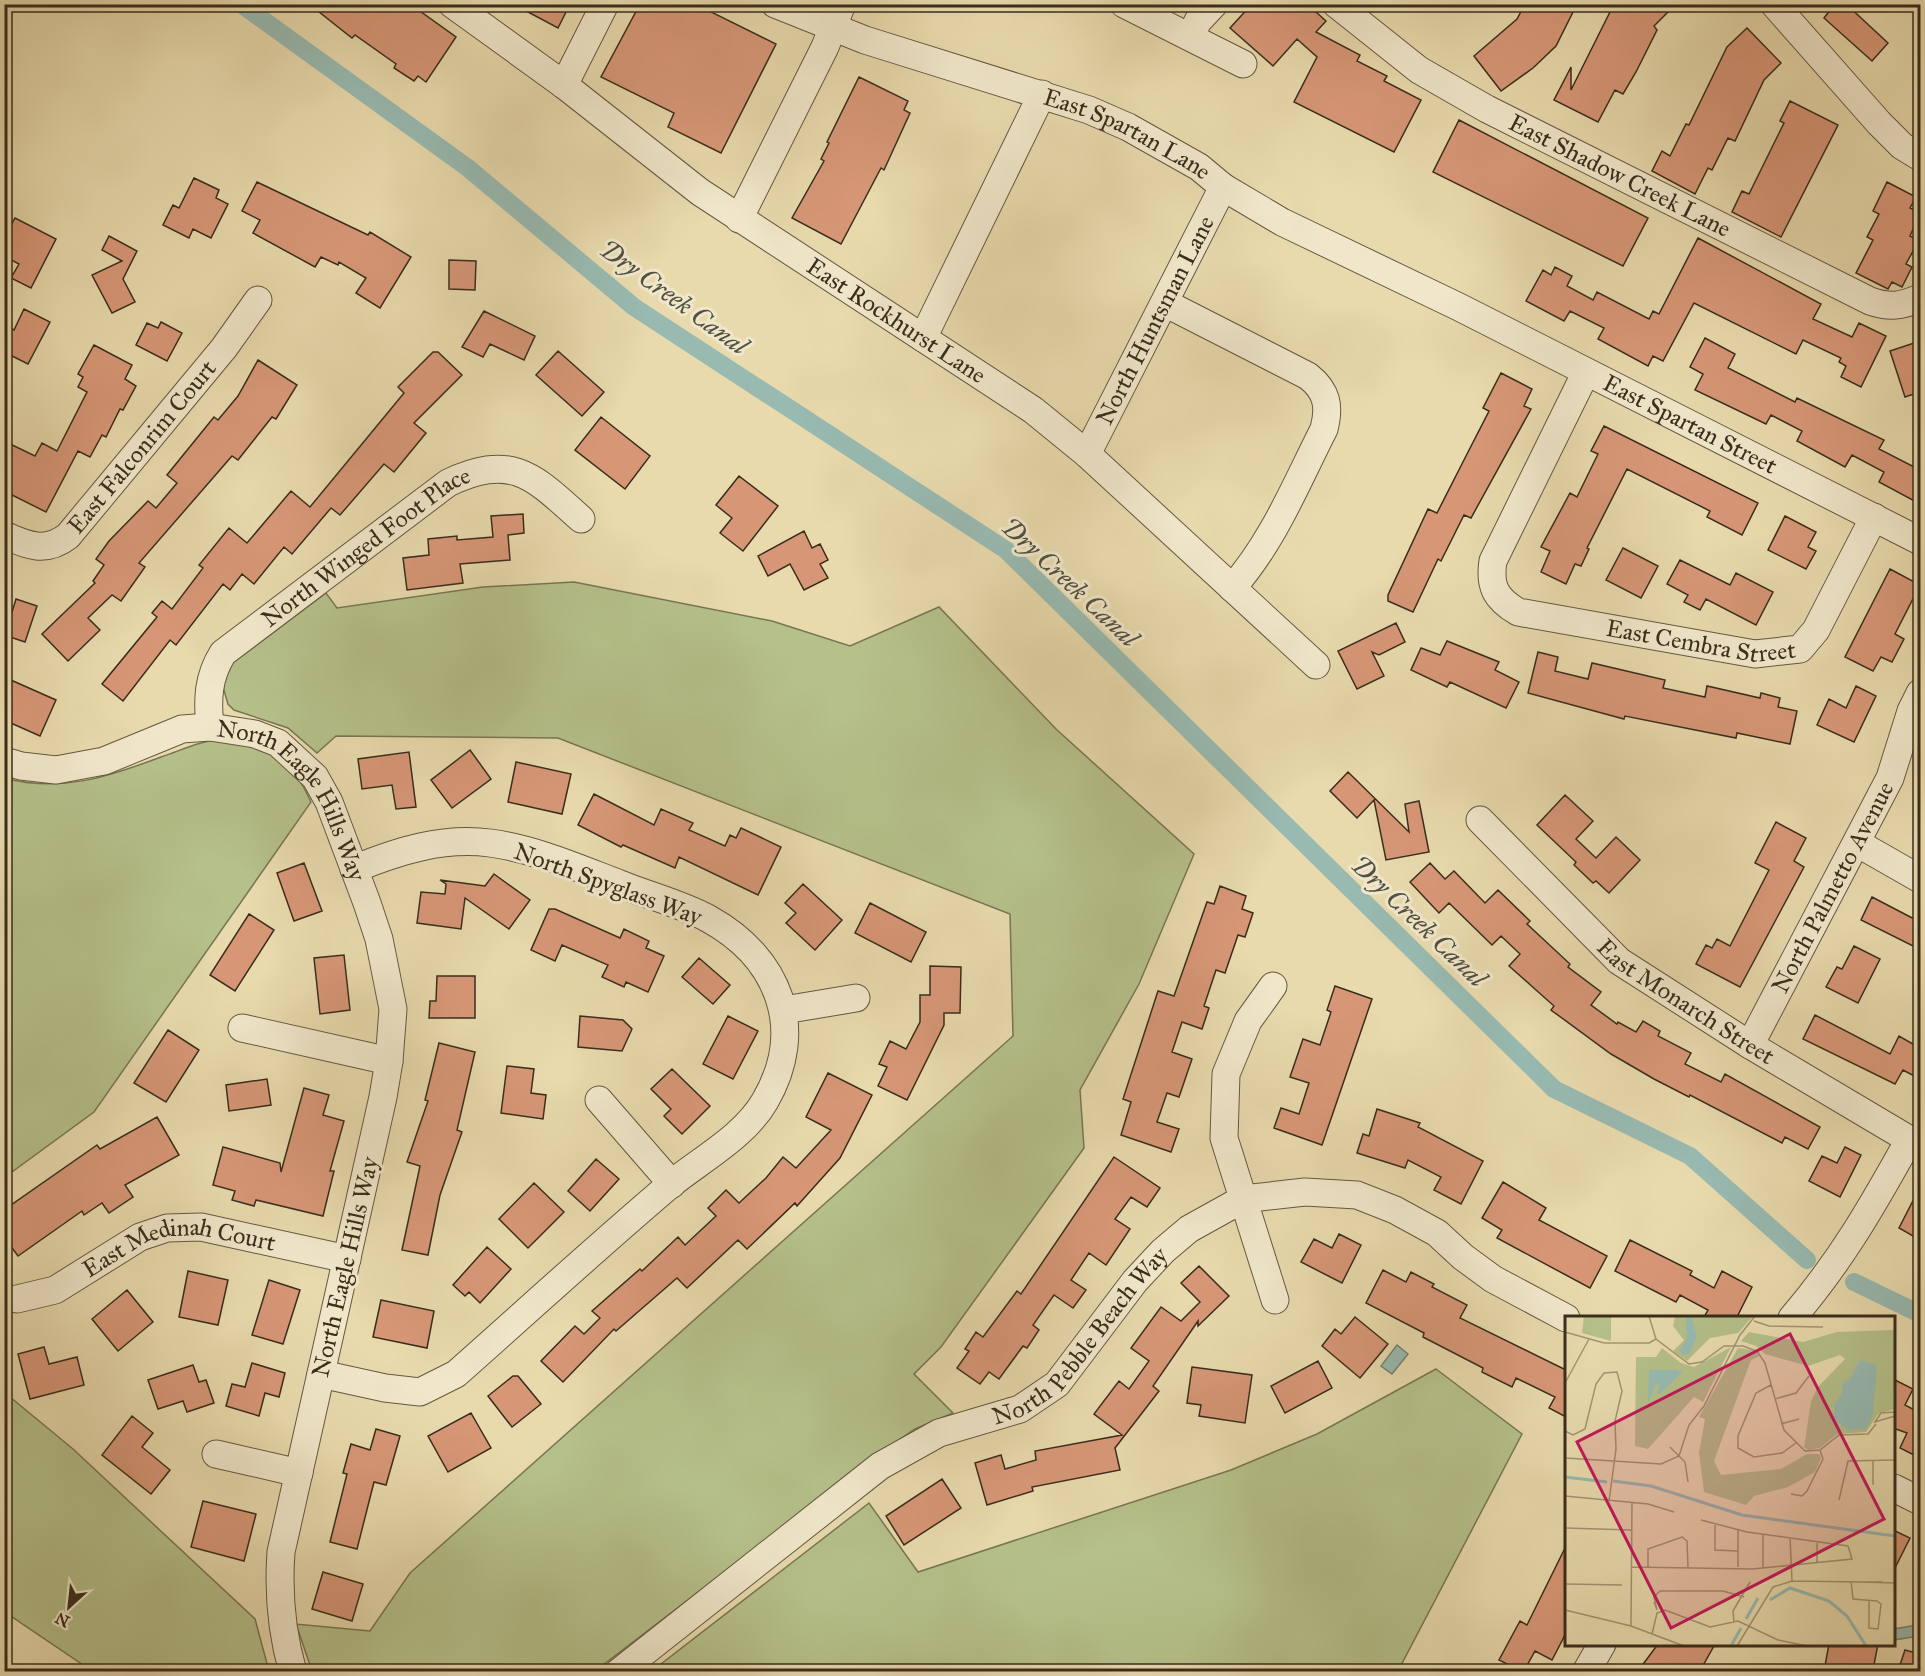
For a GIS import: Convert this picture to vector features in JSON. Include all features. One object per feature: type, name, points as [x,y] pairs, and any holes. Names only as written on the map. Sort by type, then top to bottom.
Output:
[{"type":"street","name":"East Rockhurst Lane","points":[[452,4],[564,85],[700,192],[1033,410],[1087,454],[1316,665]]},
{"type":"street","points":[[564,85],[605,4]]},
{"type":"street","name":"East Spartan Lane","points":[[775,4],[838,16],[1089,110],[1162,145],[1199,166],[1223,187],[1282,222],[1459,307]]},
{"type":"street","points":[[1124,4],[1243,64]]},
{"type":"street","points":[[1190,37],[1198,21],[1214,4]]},
{"type":"street","name":"East Shadow Creek Lane","points":[[1336,4],[1419,70],[1487,110],[1870,301],[1886,307],[1902,306],[1920,298]]},
{"type":"street","points":[[1774,4],[1879,123],[1902,146],[1920,157]]},
{"type":"street","points":[[739,219],[838,16]]},
{"type":"street","points":[[923,338],[1042,94]]},
{"type":"street","name":"North Huntsman Lane","points":[[1087,454],[1223,187]]},
{"type":"street","name":"East Falconrim Court","points":[[4,535],[36,547],[48,547],[68,536],[224,348],[258,300]]},
{"type":"street","points":[[1165,303],[1308,376],[1318,384],[1326,397],[1328,411],[1324,429],[1267,543],[1255,562],[1232,588]]},
{"type":"street","name":"East Spartan Street","points":[[1459,307],[1920,541]]},
{"type":"street","name":"East Cembra Street","points":[[1586,372],[1492,561],[1490,578],[1494,592],[1504,604],[1518,612],[1755,654],[1800,649],[1816,630],[1874,517]]},
{"type":"street","name":"North Winged Foot Place","points":[[210,727],[209,684],[213,668],[223,653],[448,483],[487,468],[516,471],[541,483],[581,519]]},
{"type":"street","name":"North Palmetto Avenue","points":[[1750,1045],[1890,778],[1911,711],[1920,693]]},
{"type":"street","name":"North Eagle Hills Way","points":[[4,761],[21,766],[56,770],[104,760],[182,729],[210,727],[255,734],[278,743],[315,777],[329,802],[379,939],[393,1009],[389,1061],[383,1097],[281,1552],[278,1591],[282,1636],[293,1671]]},
{"type":"street","name":"East Monarch Street","points":[[1480,820],[1619,961],[1750,1045],[1915,1143]]},
{"type":"street","name":"North Spyglass Way","points":[[321,1374],[386,1388],[420,1392],[456,1374],[672,1184],[744,1126],[765,1101],[780,1067],[786,1040],[784,1010],[770,974],[743,941],[708,918],[544,855],[490,843],[427,844],[354,869]]},
{"type":"street","points":[[1857,843],[1920,879]]},
{"type":"street","points":[[1274,986],[1248,1021],[1226,1074],[1224,1137],[1275,1300]]},
{"type":"street","points":[[784,1010],[856,998]]},
{"type":"street","points":[[242,1028],[389,1061]]},
{"type":"street","points":[[599,1100],[672,1184]]},
{"type":"street","points":[[1793,1316],[1824,1281],[1915,1143]]},
{"type":"street","name":"North Pebble Beach Way","points":[[619,1671],[880,1466],[939,1433],[1020,1409],[1057,1384],[1135,1281],[1163,1251],[1189,1229],[1243,1199],[1305,1192],[1357,1196],[1395,1210],[1437,1233],[1492,1279],[1565,1317]]},
{"type":"street","name":"East Medinah Court","points":[[17,1299],[55,1290],[140,1237],[167,1228],[201,1227],[347,1259]]},
{"type":"street","points":[[216,1454],[299,1473]]},
{"type":"street","points":[[1895,1489],[1920,1502]]},
{"type":"street","points":[[1586,1671],[1601,1646]]},
{"type":"green space","points":[[574,582],[772,621],[850,646],[939,607],[1056,729],[1194,854],[1139,984],[1080,1090],[1084,1148],[941,1347],[914,1374],[953,1413],[915,1429],[883,1451],[595,1671],[312,1671],[296,1624],[370,1631],[410,1573],[1013,1036],[1010,914],[558,738],[336,736],[317,753],[288,728],[234,710],[228,704],[223,687],[230,665],[326,593],[337,608],[483,587]]},
{"type":"green space","points":[[222,739],[265,751],[286,764],[295,773],[311,802],[94,1112],[5,1177],[4,778],[45,784],[84,781],[122,771],[199,744]]},
{"type":"green space","points":[[1436,1369],[1522,1434],[1398,1671],[652,1671],[869,1503],[918,1572],[1231,1470],[1317,1434]]},
{"type":"green space","points":[[4,1392],[73,1449],[255,1619],[269,1671],[92,1671],[5,1612]]},
{"type":"water","points":[[1397,1345],[1408,1354],[1392,1374],[1381,1366]]},
{"type":"water","points":[[1917,1625],[1919,1636],[1895,1640],[1895,1629]]},
{"type":"building","points":[[309,4],[410,4],[456,37],[426,82],[418,76],[414,81],[394,68],[396,64],[355,35],[352,38]]},
{"type":"building","points":[[513,4],[570,4],[558,28]]},
{"type":"building","points":[[640,4],[707,4],[705,9],[776,44],[721,153],[668,127],[674,113],[601,77]]},
{"type":"building","points":[[1263,4],[1307,4],[1326,21],[1316,32],[1360,55],[1357,61],[1387,76],[1384,81],[1421,100],[1394,152],[1294,102],[1317,57],[1297,39],[1273,66],[1230,28],[1251,5],[1257,11]]},
{"type":"building","points":[[1525,4],[1577,4],[1556,46],[1533,68],[1501,91],[1474,56],[1517,19]]},
{"type":"building","points":[[1614,4],[1676,4],[1654,26],[1657,30],[1636,72],[1623,94],[1615,90],[1598,122],[1554,100],[1571,67],[1571,90]]},
{"type":"building","points":[[1835,4],[1846,4],[1888,43],[1872,61],[1824,18]]},
{"type":"building","points":[[1747,28],[1781,63],[1764,80],[1735,141],[1728,138],[1712,170],[1708,168],[1695,194],[1652,171],[1662,151],[1670,156],[1686,124],[1689,125],[1727,47]]},
{"type":"building","points":[[859,77],[908,101],[904,110],[910,113],[884,170],[881,168],[841,244],[792,218],[824,161],[821,159],[829,143],[827,142]]},
{"type":"building","points":[[1790,101],[1838,125],[1781,237],[1732,212],[1742,191],[1749,194],[1784,123],[1780,121]]},
{"type":"building","points":[[1459,120],[1648,218],[1623,266],[1433,172]]},
{"type":"building","points":[[194,178],[219,190],[216,198],[228,204],[211,238],[193,229],[189,238],[163,225],[173,205],[179,208]]},
{"type":"building","points":[[257,182],[368,235],[370,232],[411,257],[380,308],[356,293],[366,278],[339,262],[338,265],[321,257],[315,267],[253,233],[260,220],[242,211]]},
{"type":"building","points":[[1887,182],[1916,197],[1910,208],[1920,213],[1910,236],[1919,240],[1906,264],[1912,267],[1902,287],[1892,282],[1888,289],[1856,273],[1873,240],[1867,237],[1879,214],[1873,211]]},
{"type":"building","points":[[15,218],[56,239],[31,288],[11,278],[19,264],[4,256],[4,238]]},
{"type":"building","points":[[109,236],[137,251],[123,279],[135,302],[112,313],[92,275],[122,261],[102,250]]},
{"type":"building","points":[[1698,238],[1821,304],[1813,319],[1852,337],[1859,323],[1886,336],[1861,387],[1841,377],[1846,366],[1839,362],[1841,358],[1803,340],[1796,354],[1694,303],[1663,361],[1653,356],[1648,366],[1598,339],[1604,328],[1570,311],[1564,321],[1526,301],[1543,270],[1551,275],[1555,267],[1572,276],[1567,286],[1593,300],[1597,292],[1649,319],[1653,311],[1659,314]]},
{"type":"building","points":[[449,260],[476,261],[475,290],[449,289]]},
{"type":"building","points":[[24,309],[50,322],[28,364],[4,352],[4,325],[14,330]]},
{"type":"building","points":[[484,311],[535,336],[524,360],[490,344],[483,357],[462,347]]},
{"type":"building","points":[[161,322],[182,333],[167,361],[136,345],[147,323],[158,328]]},
{"type":"building","points":[[1705,338],[1735,354],[1728,368],[1795,402],[1797,398],[1884,440],[1879,449],[1920,470],[1920,504],[1879,482],[1884,472],[1852,455],[1845,467],[1797,441],[1802,431],[1771,415],[1766,424],[1695,390],[1703,374],[1690,367]]},
{"type":"building","points":[[1920,341],[1920,392],[1905,397],[1890,351]]},
{"type":"building","points":[[94,345],[132,365],[125,379],[136,386],[123,410],[120,409],[106,437],[102,435],[90,457],[78,451],[46,512],[4,491],[4,441],[35,456],[42,443],[57,451],[87,392],[78,387],[83,377],[78,374]]},
{"type":"building","points":[[558,351],[604,392],[582,416],[536,375]]},
{"type":"building","points":[[433,352],[438,352],[462,375],[414,423],[426,433],[394,472],[384,464],[340,515],[331,508],[292,554],[284,547],[254,584],[242,574],[230,590],[223,584],[176,645],[170,640],[123,701],[102,684],[157,617],[152,613],[162,601],[172,609],[203,568],[199,565],[229,528],[247,543],[291,491],[310,507],[404,393],[398,387]]},
{"type":"building","points":[[258,360],[297,385],[276,419],[272,417],[238,460],[232,456],[139,563],[145,567],[121,601],[112,595],[88,618],[100,630],[68,661],[42,634],[95,583],[93,581],[104,565],[96,559],[109,541],[148,501],[156,508],[177,483],[167,475],[214,417],[218,420],[238,396]]},
{"type":"building","points":[[1501,373],[1532,389],[1524,406],[1531,409],[1471,518],[1464,515],[1441,561],[1438,559],[1413,612],[1388,601],[1388,595],[1428,509],[1437,513],[1489,411],[1483,408]]},
{"type":"building","points":[[601,417],[650,456],[625,489],[575,450]]},
{"type":"building","points":[[1604,426],[1758,503],[1742,535],[1707,517],[1710,511],[1627,469],[1587,548],[1589,549],[1581,566],[1575,564],[1566,584],[1541,572],[1550,551],[1541,547],[1570,493],[1577,497],[1598,454],[1591,451]]},
{"type":"building","points":[[739,476],[778,506],[743,551],[720,533],[732,518],[716,505]]},
{"type":"building","points":[[523,514],[524,533],[508,535],[510,560],[460,564],[463,583],[407,590],[403,558],[429,555],[428,539],[457,536],[457,540],[493,537],[491,516]]},
{"type":"building","points":[[1785,516],[1816,532],[1808,547],[1816,551],[1806,569],[1768,550]]},
{"type":"building","points":[[804,531],[812,548],[820,544],[828,560],[820,564],[828,578],[804,590],[790,564],[768,576],[758,556]]},
{"type":"building","points":[[1623,548],[1658,566],[1641,598],[1606,580]]},
{"type":"building","points":[[1680,560],[1730,585],[1736,573],[1773,592],[1756,625],[1706,599],[1700,610],[1684,602],[1688,595],[1667,584]]},
{"type":"building","points":[[1890,569],[1920,585],[1895,634],[1904,639],[1892,662],[1881,657],[1873,671],[1845,657]]},
{"type":"building","points":[[16,599],[37,606],[25,642],[4,635],[4,610],[12,612]]},
{"type":"building","points":[[1396,623],[1405,642],[1379,655],[1372,652],[1384,676],[1357,689],[1338,651]]},
{"type":"building","points":[[1447,641],[1499,662],[1495,670],[1519,682],[1506,708],[1450,682],[1447,687],[1411,670],[1421,648],[1440,655]]},
{"type":"building","points":[[1538,652],[1558,657],[1555,671],[1588,679],[1592,663],[1665,680],[1663,688],[1705,697],[1707,686],[1760,698],[1761,693],[1780,698],[1778,707],[1797,711],[1790,744],[1737,733],[1736,738],[1625,716],[1624,719],[1528,693]]},
{"type":"building","points":[[4,677],[56,700],[40,736],[4,720]]},
{"type":"building","points":[[1856,686],[1876,696],[1854,742],[1817,725],[1829,699],[1846,708]]},
{"type":"building","points":[[470,750],[491,779],[452,808],[431,780]]},
{"type":"building","points":[[409,752],[416,807],[396,809],[392,785],[362,789],[358,759]]},
{"type":"building","points":[[516,762],[571,774],[562,814],[508,802]]},
{"type":"building","points":[[1348,772],[1409,832],[1405,804],[1419,801],[1429,852],[1386,860],[1374,800],[1357,818],[1330,791]]},
{"type":"building","points":[[594,794],[654,825],[661,809],[693,823],[689,830],[725,846],[730,835],[736,838],[741,828],[781,847],[758,895],[679,857],[675,868],[623,845],[621,847],[578,825]]},
{"type":"building","points":[[1565,795],[1593,821],[1576,839],[1596,858],[1616,837],[1640,860],[1609,893],[1596,881],[1593,883],[1574,865],[1576,862],[1537,825]]},
{"type":"building","points":[[1776,822],[1806,838],[1794,861],[1804,867],[1740,987],[1696,964],[1706,945],[1712,948],[1717,939],[1730,946],[1769,870],[1755,863]]},
{"type":"building","points":[[304,863],[322,911],[294,921],[277,873]]},
{"type":"building","points":[[1430,863],[1445,879],[1454,871],[1485,903],[1498,890],[1530,921],[1527,924],[1570,964],[1568,967],[1601,992],[1591,1005],[1617,1024],[1618,1022],[1636,1032],[1643,1021],[1660,1031],[1658,1036],[1691,1053],[1685,1064],[1721,1082],[1725,1074],[1820,1127],[1808,1149],[1785,1137],[1782,1143],[1654,1079],[1611,1054],[1551,1010],[1554,1006],[1509,966],[1520,954],[1501,936],[1492,945],[1449,903],[1439,913],[1410,882]]},
{"type":"building","points":[[494,874],[530,900],[509,929],[465,898],[461,929],[417,923],[421,892],[445,894],[446,884],[440,880],[485,886]]},
{"type":"building","points":[[803,884],[842,920],[815,950],[786,923],[796,913],[785,903]]},
{"type":"building","points":[[1220,886],[1246,896],[1242,909],[1253,913],[1245,937],[1238,935],[1225,973],[1216,970],[1204,1006],[1209,1008],[1202,1029],[1182,1022],[1172,1052],[1192,1059],[1179,1097],[1167,1093],[1157,1122],[1179,1129],[1171,1152],[1121,1135],[1131,1102],[1123,1099],[1158,991],[1174,996],[1207,902],[1214,904]]},
{"type":"building","points":[[1872,897],[1920,922],[1920,931],[1913,946],[1861,920]]},
{"type":"building","points":[[870,903],[926,932],[911,962],[855,933]]},
{"type":"building","points":[[549,909],[555,909],[620,938],[624,929],[649,941],[646,948],[664,956],[648,992],[626,982],[624,987],[602,977],[608,965],[562,945],[555,961],[531,950]]},
{"type":"building","points":[[249,914],[274,930],[235,991],[210,975]]},
{"type":"building","points":[[1854,946],[1880,959],[1858,1003],[1826,987],[1837,967],[1842,969]]},
{"type":"building","points":[[344,955],[350,1010],[320,1014],[314,958]]},
{"type":"building","points":[[699,958],[730,985],[713,1004],[682,977]]},
{"type":"building","points":[[930,966],[961,967],[960,1013],[944,1013],[944,1025],[907,1100],[878,1086],[887,1067],[879,1064],[890,1041],[906,1049],[920,1022],[920,995],[930,995]]},
{"type":"building","points":[[437,976],[475,976],[475,1018],[429,1018],[430,1001],[436,1001]]},
{"type":"building","points":[[1335,986],[1372,999],[1322,1145],[1274,1128],[1281,1108],[1299,1114],[1309,1083],[1290,1077],[1303,1039],[1320,1045],[1331,1012],[1327,1010]]},
{"type":"building","points":[[1815,1015],[1890,1054],[1899,1036],[1920,1048],[1920,1079],[1903,1070],[1895,1084],[1803,1039]]},
{"type":"building","points":[[580,1016],[623,1020],[632,1029],[622,1051],[578,1047]]},
{"type":"building","points":[[728,1016],[758,1031],[733,1079],[703,1064]]},
{"type":"building","points":[[168,1030],[199,1050],[166,1102],[134,1083]]},
{"type":"building","points":[[439,1043],[475,1052],[457,1130],[462,1132],[440,1195],[428,1255],[402,1250],[420,1166],[407,1162],[428,1101],[425,1100]]},
{"type":"building","points":[[507,1066],[534,1069],[531,1093],[546,1095],[543,1119],[501,1113]]},
{"type":"building","points":[[672,1069],[710,1106],[682,1134],[664,1116],[671,1109],[651,1089]]},
{"type":"building","points":[[828,1073],[872,1095],[840,1158],[797,1206],[795,1203],[747,1249],[738,1240],[687,1288],[677,1278],[616,1331],[614,1329],[563,1382],[541,1361],[575,1326],[584,1334],[600,1318],[592,1311],[640,1269],[642,1271],[678,1237],[685,1245],[716,1216],[708,1208],[726,1190],[739,1203],[766,1178],[783,1157],[796,1168],[831,1130],[806,1117]]},
{"type":"building","points":[[267,1079],[271,1105],[229,1111],[226,1085]]},
{"type":"building","points":[[304,1088],[329,1095],[323,1115],[344,1121],[330,1171],[334,1171],[323,1216],[256,1200],[254,1206],[232,1200],[235,1191],[213,1185],[223,1147],[280,1163],[281,1172]]},
{"type":"building","points":[[1377,1109],[1420,1123],[1418,1127],[1483,1161],[1461,1204],[1434,1190],[1441,1177],[1408,1160],[1405,1168],[1357,1153],[1363,1134],[1369,1136]]},
{"type":"building","points":[[157,1117],[179,1155],[125,1185],[133,1197],[109,1213],[102,1203],[84,1215],[82,1211],[18,1256],[4,1237],[4,1232],[11,1228],[4,1218],[4,1210],[97,1145],[100,1149]]},
{"type":"building","points":[[1845,1147],[1861,1155],[1840,1197],[1809,1181],[1822,1156],[1837,1163]]},
{"type":"building","points":[[1114,1157],[1160,1188],[1147,1207],[1131,1197],[1115,1219],[1130,1229],[1106,1265],[1089,1253],[1071,1280],[1086,1290],[1073,1308],[1054,1295],[1033,1325],[1039,1330],[1027,1348],[1023,1346],[999,1379],[989,1372],[980,1384],[957,1368],[969,1351],[965,1349],[976,1332],[983,1337],[1017,1291],[1021,1294]]},
{"type":"building","points":[[596,1159],[619,1179],[590,1211],[568,1191]]},
{"type":"building","points":[[1503,1182],[1546,1208],[1539,1220],[1607,1256],[1590,1288],[1497,1238],[1502,1230],[1482,1218]]},
{"type":"building","points":[[534,1183],[564,1212],[528,1248],[499,1219]]},
{"type":"building","points":[[1920,1187],[1920,1240],[1899,1228]]},
{"type":"building","points":[[1339,1234],[1361,1245],[1342,1283],[1301,1262],[1314,1239],[1332,1248]]},
{"type":"building","points":[[1630,1240],[1692,1271],[1690,1275],[1714,1288],[1722,1271],[1752,1287],[1738,1316],[1705,1316],[1708,1310],[1680,1295],[1676,1302],[1615,1271]]},
{"type":"building","points":[[487,1247],[511,1269],[480,1303],[469,1292],[465,1296],[453,1285]]},
{"type":"building","points":[[1199,1266],[1229,1296],[1198,1326],[1198,1321],[1153,1386],[1159,1391],[1115,1448],[1120,1470],[1032,1487],[1033,1491],[987,1505],[975,1463],[1001,1455],[1005,1469],[1036,1460],[1035,1451],[1122,1435],[1094,1414],[1119,1381],[1129,1389],[1149,1361],[1131,1348],[1161,1307],[1181,1321],[1200,1302],[1181,1283]]},
{"type":"building","points":[[1383,1270],[1406,1282],[1411,1272],[1434,1284],[1432,1287],[1467,1305],[1460,1318],[1565,1370],[1565,1416],[1549,1408],[1555,1397],[1516,1378],[1512,1387],[1482,1372],[1483,1368],[1423,1337],[1424,1333],[1366,1303]]},
{"type":"building","points":[[188,1271],[228,1280],[218,1325],[179,1317]]},
{"type":"building","points":[[269,1280],[300,1290],[283,1344],[252,1335]]},
{"type":"building","points":[[127,1290],[153,1322],[118,1351],[92,1319]]},
{"type":"building","points":[[381,1300],[434,1311],[427,1348],[373,1337]]},
{"type":"building","points":[[1355,1317],[1388,1344],[1360,1378],[1322,1346],[1335,1329],[1341,1334]]},
{"type":"building","points":[[44,1347],[49,1364],[77,1357],[84,1385],[30,1399],[18,1354]]},
{"type":"building","points":[[1318,1361],[1332,1388],[1285,1413],[1271,1386]]},
{"type":"building","points":[[252,1363],[285,1373],[279,1397],[265,1393],[259,1416],[226,1406],[232,1384],[245,1387]]},
{"type":"building","points":[[193,1365],[199,1382],[206,1380],[214,1403],[187,1412],[183,1401],[158,1409],[148,1380]]},
{"type":"building","points":[[1192,1367],[1252,1375],[1245,1423],[1199,1416],[1201,1405],[1187,1403]]},
{"type":"building","points":[[513,1376],[518,1376],[541,1404],[512,1427],[488,1396]]},
{"type":"building","points":[[1895,1380],[1913,1389],[1905,1405],[1918,1412],[1920,1407],[1920,1458],[1900,1448],[1907,1433],[1895,1429]]},
{"type":"building","points":[[471,1413],[491,1448],[448,1472],[428,1436]]},
{"type":"building","points":[[132,1416],[153,1433],[142,1447],[170,1470],[151,1494],[102,1455]]},
{"type":"building","points":[[376,1429],[400,1436],[386,1485],[374,1482],[357,1549],[330,1542],[347,1474],[343,1473],[351,1444],[370,1450]]},
{"type":"building","points":[[942,1479],[961,1508],[904,1545],[886,1516]]},
{"type":"building","points":[[203,1501],[256,1514],[244,1561],[191,1547]]},
{"type":"building","points":[[1895,1531],[1910,1538],[1895,1568]]},
{"type":"building","points":[[1565,1548],[1565,1635],[1552,1660],[1535,1651],[1524,1671],[1521,1671],[1499,1660],[1520,1621],[1527,1625]]},
{"type":"building","points":[[323,1572],[363,1584],[352,1621],[312,1609]]},
{"type":"building","points":[[1657,1646],[1714,1646],[1700,1671],[1638,1671]]},
{"type":"building","points":[[1829,1646],[1878,1646],[1873,1670],[1857,1667],[1856,1671],[1824,1671]]},
{"type":"building","points":[[1905,1650],[1920,1654],[1920,1671],[1898,1671]]},
{"type":"waterway","name":"Dry Creek Canal","points":[[241,4],[468,168],[634,307],[1006,550],[1554,1089],[1690,1156],[1807,1260]]},
{"type":"waterway","name":"Dry Creek Canal","points":[[1854,1282],[1920,1314]]}]
